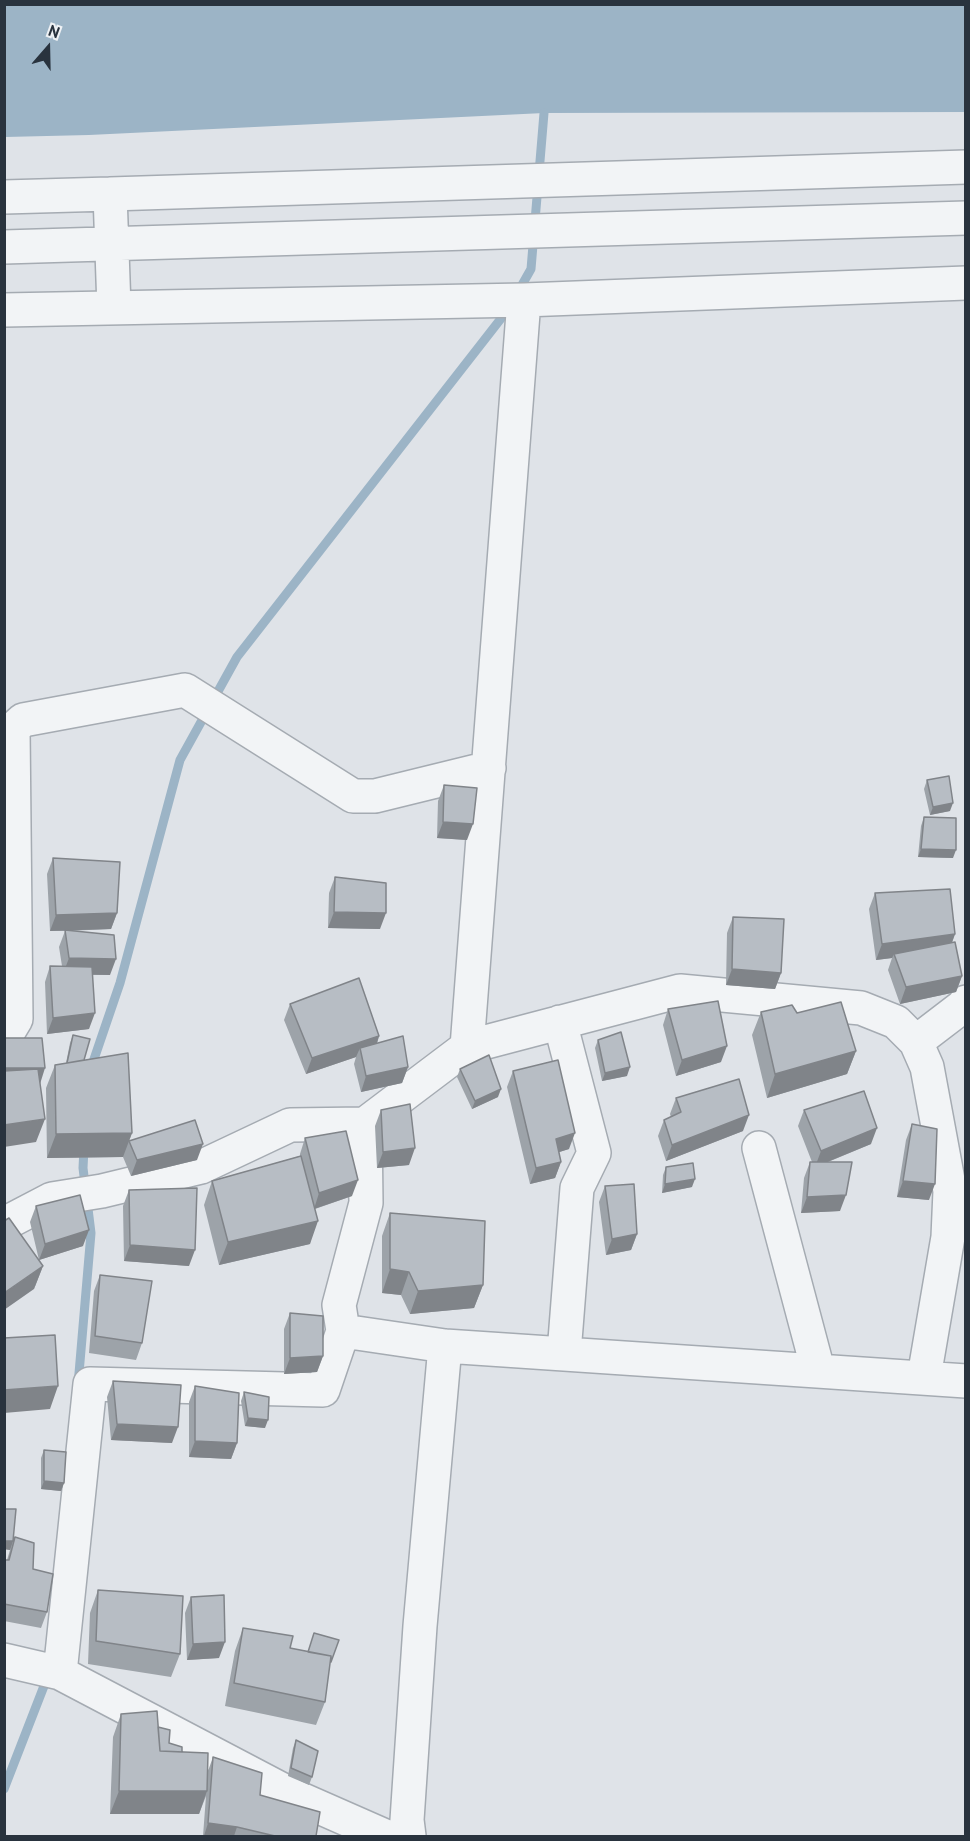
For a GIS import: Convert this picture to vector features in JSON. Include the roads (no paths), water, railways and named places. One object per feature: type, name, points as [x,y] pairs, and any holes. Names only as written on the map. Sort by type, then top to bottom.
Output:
[{"type":"street","points":[[4,197],[966,167]]},
{"type":"street","points":[[110,194],[114,308]]},
{"type":"street","points":[[4,247],[966,218]]},
{"type":"street","points":[[4,310],[524,300],[966,283]]},
{"type":"street","points":[[467,1047],[524,300]]},
{"type":"street","points":[[4,1039],[16,1019],[13,729],[23,720],[185,690],[353,796],[375,796],[489,768]]},
{"type":"street","points":[[4,1224],[52,1199],[102,1191],[201,1167],[290,1125],[365,1124],[467,1047],[680,991],[861,1008],[896,1022],[916,1042],[927,1067],[950,1191],[948,1237],[924,1377]]},
{"type":"street","points":[[916,1042],[966,1002]]},
{"type":"street","points":[[560,1022],[594,1153],[577,1188],[564,1353]]},
{"type":"street","points":[[60,1673],[90,1384],[323,1390],[343,1331],[339,1305],[366,1203],[365,1124]]},
{"type":"street","points":[[759,1148],[818,1370]]},
{"type":"street","points":[[343,1331],[445,1346],[966,1381]]},
{"type":"street","points":[[409,1836],[407,1820],[420,1626],[445,1346]]},
{"type":"street","points":[[4,1660],[60,1673],[294,1796],[385,1836]]},
{"type":"water","points":[[4,5],[965,5],[965,112],[544,113],[5,137]]},
{"type":"waterway","points":[[518,292],[531,269],[544,113]]},
{"type":"waterway","points":[[91,1068],[120,983],[180,760],[237,657],[510,307]]},
{"type":"waterway","points":[[78,1385],[91,1233],[83,1168],[84,1148]]},
{"type":"waterway","points":[[4,1789],[46,1676]]}]
